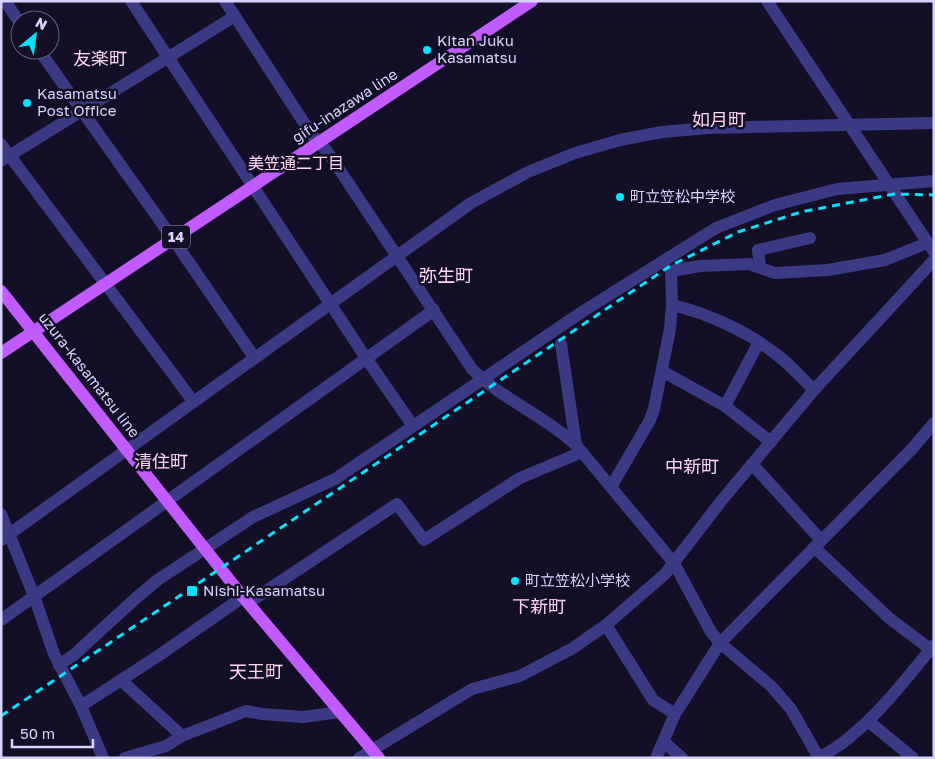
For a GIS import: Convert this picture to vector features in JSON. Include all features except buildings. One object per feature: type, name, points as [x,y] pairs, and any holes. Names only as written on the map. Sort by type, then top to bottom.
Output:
[{"type":"main road","name":"gifu-inazawa line","points":[[1,353],[532,1]]},
{"type":"main road","name":"uzura-kasamatsu line","points":[[1,291],[246,600],[375,754]]},
{"type":"street","points":[[130,1],[413,426]]},
{"type":"street","points":[[225,1],[312,134],[328,151],[472,369],[482,379],[563,433],[579,448],[674,563],[711,632],[720,643],[771,686],[804,730],[819,758],[850,738],[868,721],[932,648],[889,618],[817,544],[752,464]]},
{"type":"street","points":[[611,487],[650,420],[654,409],[670,329],[672,305],[671,271],[700,266],[749,264],[775,273],[828,270],[885,260],[930,248],[767,1]]},
{"type":"street","points":[[6,158],[235,16]]},
{"type":"street","points":[[46,60],[254,357]]},
{"type":"street","points":[[5,537],[396,255],[471,203],[528,172],[575,153],[620,140],[662,132],[708,128],[934,123]]},
{"type":"street","points":[[1,144],[6,158],[106,283],[193,400]]},
{"type":"street","points":[[59,665],[75,654],[159,579],[253,517],[335,479],[656,264],[716,228],[775,205],[837,189],[934,181]]},
{"type":"street","points":[[760,267],[758,250],[810,238]]},
{"type":"street","points":[[359,758],[375,754],[472,689],[520,676],[574,648],[606,626],[665,574],[722,500],[814,390],[934,260]]},
{"type":"street","points":[[672,305],[693,310],[759,342],[779,356],[814,390]]},
{"type":"street","points":[[1,620],[434,310]]},
{"type":"street","points":[[725,406],[759,342]]},
{"type":"street","points":[[561,344],[579,448]]},
{"type":"street","points":[[662,371],[725,406],[771,442]]},
{"type":"street","points":[[656,758],[675,714],[720,643],[912,449],[934,423]]},
{"type":"street","points":[[82,706],[397,504],[424,540],[520,478],[579,448]]},
{"type":"street","points":[[1,514],[5,537],[34,596],[54,654],[82,706],[103,758]]},
{"type":"street","points":[[606,626],[653,700],[675,714]]},
{"type":"street","points":[[121,680],[182,736]]},
{"type":"street","points":[[125,758],[166,746],[182,736],[246,711],[304,717],[340,712]]},
{"type":"street","points":[[868,721],[913,758]]},
{"type":"street","points":[[664,742],[682,758]]},
{"type":"railway","points":[[1,716],[670,266],[738,232],[801,212],[894,194],[934,195]]},
{"type":"place","name":"Kitan Juku Kasamatsu","points":[[427,50]]},
{"type":"place","name":"Kasamatsu Post Office","points":[[27,103]]},
{"type":"place","name":"町立笠松中学校","points":[[620,197]]},
{"type":"place","name":"町立笠松小学校","points":[[515,581]]},
{"type":"place","name":"Nishi-Kasamatsu","points":[[192,591]]},
{"type":"district","name":"友楽町","points":[[100,59]]},
{"type":"district","name":"如月町","points":[[719,120]]},
{"type":"district","name":"美笠通二丁目","points":[[296,163]]},
{"type":"district","name":"弥生町","points":[[446,276]]},
{"type":"district","name":"清住町","points":[[161,462]]},
{"type":"district","name":"中新町","points":[[692,467]]},
{"type":"district","name":"下新町","points":[[539,607]]},
{"type":"district","name":"天王町","points":[[256,672]]}]
